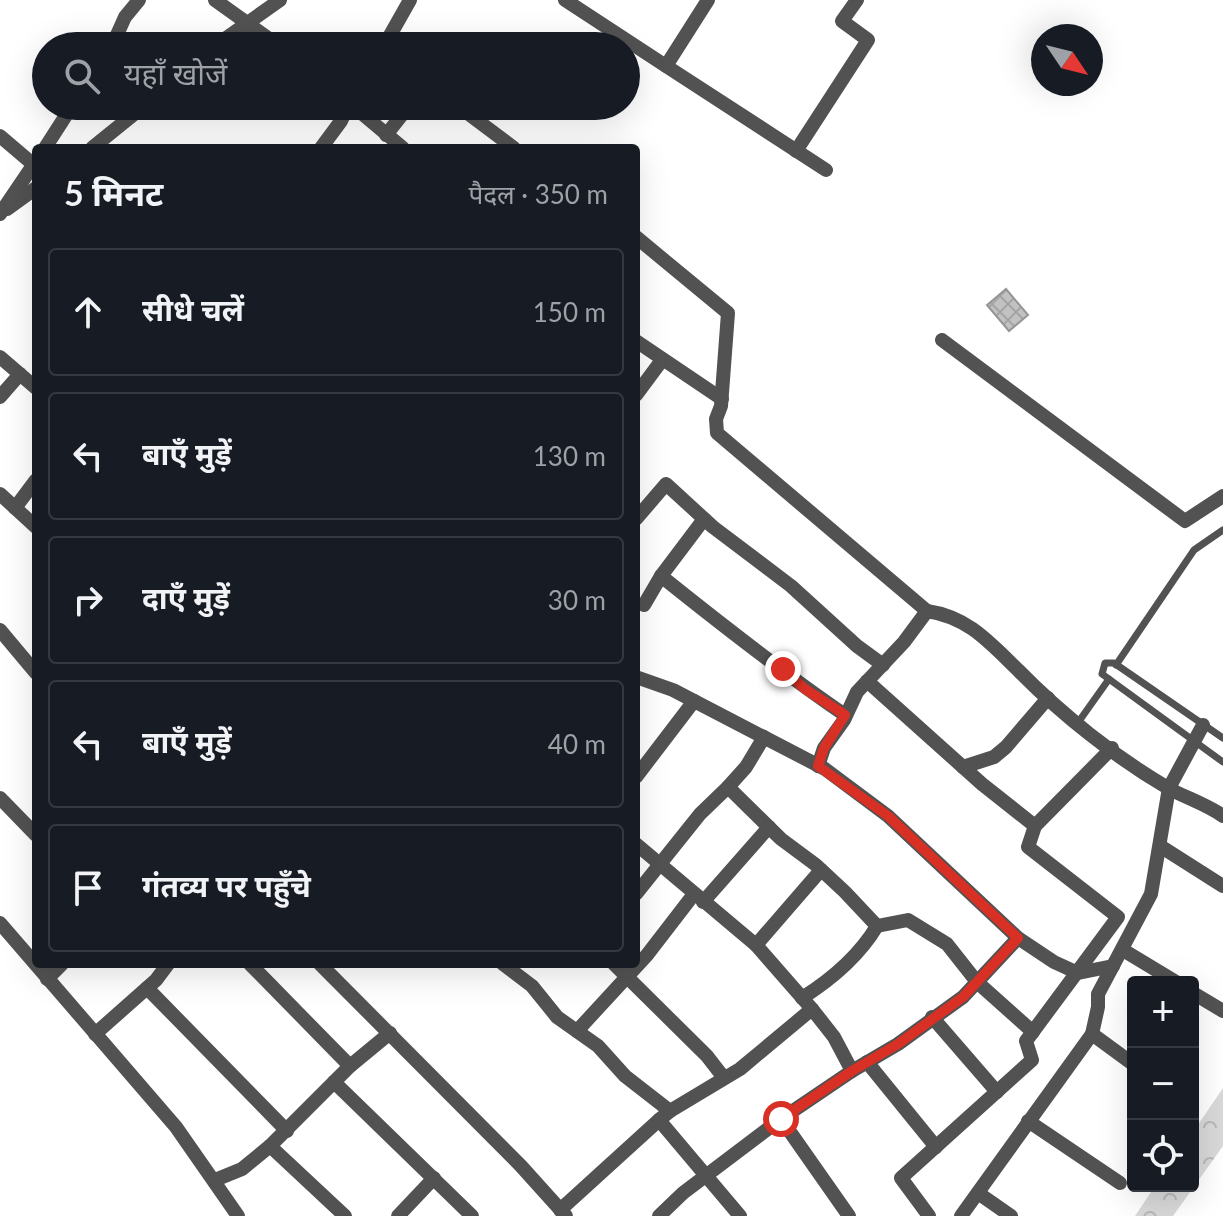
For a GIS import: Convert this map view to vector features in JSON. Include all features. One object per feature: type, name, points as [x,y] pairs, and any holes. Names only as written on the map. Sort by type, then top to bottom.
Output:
[{"type":"street","points":[[118,32],[125,17],[139,0]]},
{"type":"street","points":[[215,0],[260,32]]},
{"type":"street","points":[[234,32],[280,0]]},
{"type":"street","points":[[392,32],[410,0]]},
{"type":"street","points":[[565,0],[614,32]]},
{"type":"street","points":[[666,66],[708,0]]},
{"type":"street","points":[[796,151],[868,40],[842,21],[857,0]]},
{"type":"street","points":[[640,49],[826,170]]},
{"type":"street","points":[[48,144],[63,120]]},
{"type":"street","points":[[97,144],[127,120]]},
{"type":"street","points":[[324,144],[342,120]]},
{"type":"street","points":[[367,120],[398,144]]},
{"type":"street","points":[[386,135],[398,120]]},
{"type":"street","points":[[477,120],[509,144]]},
{"type":"street","points":[[0,136],[32,161]]},
{"type":"street","points":[[0,214],[32,167]]},
{"type":"street","points":[[0,214],[32,191]]},
{"type":"street","points":[[640,240],[728,313],[722,399],[716,419],[717,433],[727,443],[927,611],[950,614],[988,640],[1077,724],[1169,788],[1223,816]]},
{"type":"street","points":[[942,340],[1185,521],[1223,496]]},
{"type":"street","points":[[640,344],[722,399]]},
{"type":"street","points":[[0,357],[32,384]]},
{"type":"street","points":[[640,390],[662,360]]},
{"type":"street","points":[[0,397],[20,374]]},
{"type":"street","points":[[640,514],[666,484],[704,519],[803,596],[857,646],[883,665]]},
{"type":"street","points":[[15,508],[32,485]]},
{"type":"street","points":[[0,494],[32,523]]},
{"type":"street","points":[[644,605],[661,576],[704,519]]},
{"type":"street","points":[[661,576],[755,652],[845,715]]},
{"type":"street","points":[[818,766],[824,748],[857,692],[927,611]]},
{"type":"street","points":[[0,630],[32,668]]},
{"type":"street","points":[[640,678],[673,690],[818,766],[888,816],[1018,938],[1054,962],[1078,973],[1113,966]]},
{"type":"street","points":[[867,681],[1035,826]]},
{"type":"street","points":[[963,767],[994,757],[1048,698]]},
{"type":"street","points":[[640,772],[694,701]]},
{"type":"street","points":[[961,1216],[1092,1034],[1098,994],[1151,894],[1169,788],[1203,725]]},
{"type":"street","points":[[640,889],[700,814],[746,767],[764,737]]},
{"type":"street","points":[[1112,748],[1035,826],[1028,847],[1118,917],[1139,918]]},
{"type":"street","points":[[728,787],[769,827],[821,870],[877,926]]},
{"type":"street","points":[[0,798],[32,831]]},
{"type":"street","points":[[640,962],[699,898],[735,869],[769,827]]},
{"type":"street","points":[[1160,846],[1223,886]]},
{"type":"street","points":[[640,847],[756,945],[834,1037],[852,1071]]},
{"type":"street","points":[[756,945],[821,870]]},
{"type":"street","points":[[929,1216],[901,1178],[1032,1060],[1026,1041],[1118,917]]},
{"type":"street","points":[[324,968],[563,1213],[665,1116],[740,1069],[867,942],[877,926],[908,920],[947,944],[977,982],[1033,1032]]},
{"type":"street","points":[[0,923],[32,961]]},
{"type":"street","points":[[659,1216],[781,1119],[898,1044],[963,997],[1018,938]]},
{"type":"street","points":[[1123,950],[1166,976]]},
{"type":"street","points":[[38,968],[176,1127],[238,1216]]},
{"type":"street","points":[[47,979],[58,968]]},
{"type":"street","points":[[95,1034],[147,988],[164,968]]},
{"type":"street","points":[[254,968],[350,1066]]},
{"type":"street","points":[[508,968],[532,986],[557,1017],[598,1046],[665,1116],[740,1216]]},
{"type":"street","points":[[619,968],[707,1056],[724,1078]]},
{"type":"street","points":[[577,1031],[635,968]]},
{"type":"street","points":[[147,988],[287,1131]]},
{"type":"street","points":[[1199,997],[1223,1011]]},
{"type":"street","points":[[932,1017],[997,1092]]},
{"type":"street","points":[[215,1180],[242,1169],[270,1146],[350,1066],[390,1033]]},
{"type":"street","points":[[1092,1034],[1127,1060]]},
{"type":"street","points":[[867,1062],[936,1147]]},
{"type":"street","points":[[334,1082],[472,1216]]},
{"type":"street","points":[[781,1119],[849,1216]]},
{"type":"street","points":[[1028,1121],[1120,1183]]},
{"type":"street","points":[[270,1146],[345,1216]]},
{"type":"street","points":[[398,1216],[434,1178]]},
{"type":"street","points":[[978,1193],[1011,1216]]},
{"type":"lane","points":[[1116,665],[1194,550],[1223,530]]},
{"type":"lane","points":[[1223,738],[1116,665],[1109,661],[1105,663],[1102,674],[1223,762]]},
{"type":"lane","points":[[1077,724],[1109,679]]},
{"type":"green space","points":[[1223,1088],[1223,1146],[1199,1180],[1199,1123]]},
{"type":"green space","points":[[1151,1192],[1190,1192],[1173,1216],[1135,1216]]},
{"type":"building","points":[[1006,289],[1028,315],[1009,331],[987,305]]},
{"type":"route","points":[[781,1119],[898,1044],[963,997],[1018,938],[888,816],[818,766],[824,748],[845,715],[805,689],[783,669]]}]
